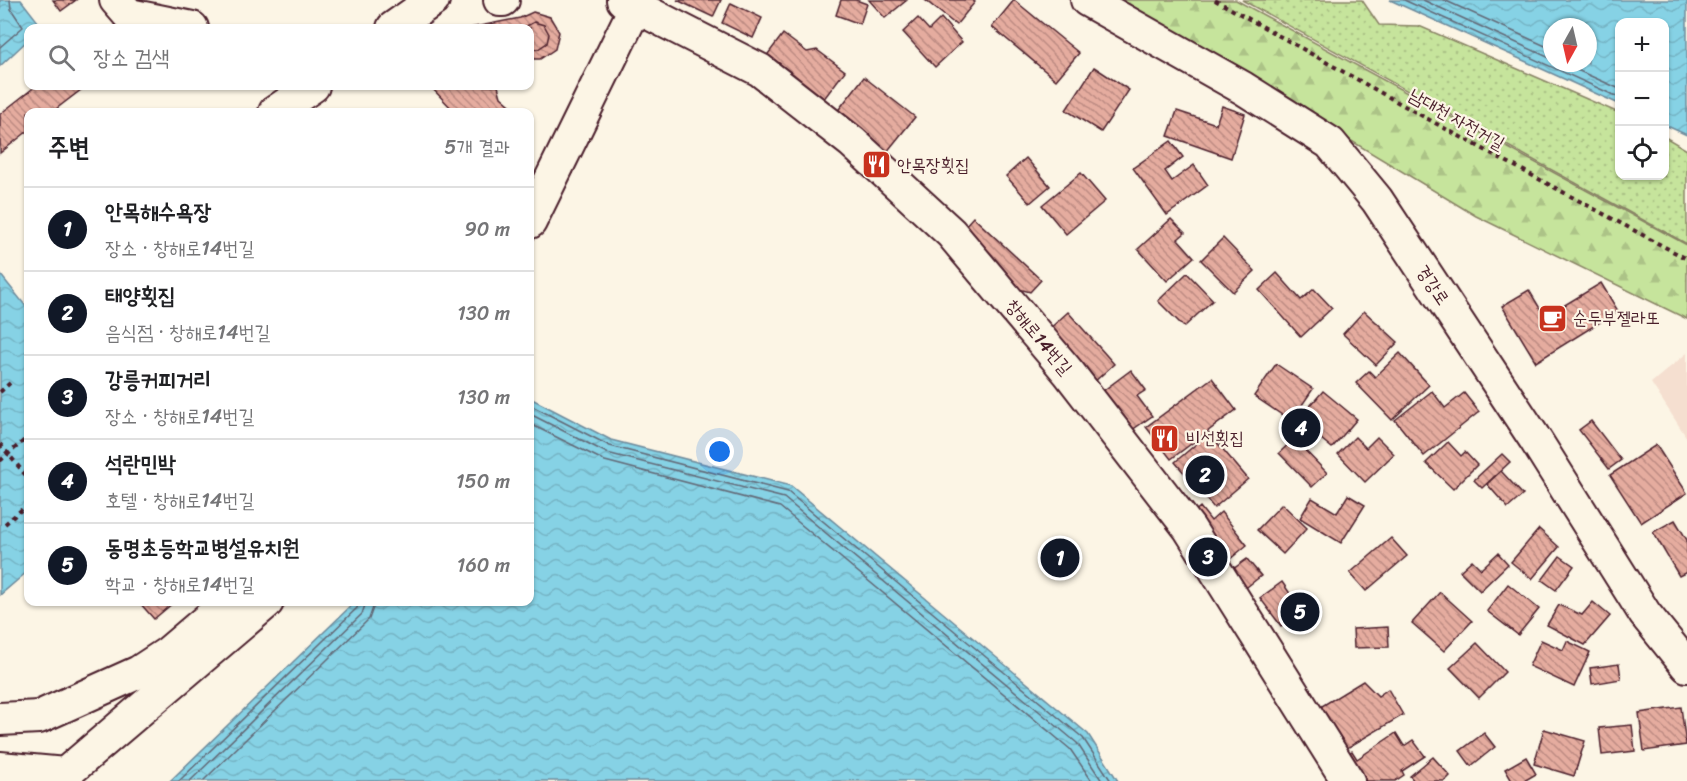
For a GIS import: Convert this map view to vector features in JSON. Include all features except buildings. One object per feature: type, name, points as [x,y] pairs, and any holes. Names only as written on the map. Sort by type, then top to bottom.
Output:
[{"type":"street","points":[[116,0],[129,15],[173,24]]},
{"type":"street","points":[[399,24],[433,0]]},
{"type":"street","name":"경강로","points":[[1087,0],[1243,88],[1330,143],[1383,210],[1535,439],[1646,614],[1687,666]]},
{"type":"street","points":[[534,171],[624,2]]},
{"type":"street","points":[[534,213],[624,2]]},
{"type":"street","name":"창해로14번길","points":[[624,2],[760,69],[852,142],[951,233],[1069,373],[1189,528],[1348,781]]},
{"type":"street","points":[[281,108],[307,90]]},
{"type":"street","points":[[0,719],[39,717],[139,672],[168,653],[223,606]]},
{"type":"street","points":[[0,768],[64,774],[262,606]]},
{"type":"path","name":"남대천 자전거길","points":[[1215,0],[1435,123],[1687,259]]},
{"type":"path","points":[[0,392],[10,383]]},
{"type":"path","points":[[0,461],[24,440]]},
{"type":"path","points":[[0,444],[24,473]]},
{"type":"path","points":[[5,524],[24,507]]},
{"type":"shaded area","points":[[1687,353],[1687,438],[1651,383]]},
{"type":"green space","points":[[1107,0],[1236,0],[1687,245],[1687,319],[1476,216],[1224,64]]},
{"type":"green space","points":[[1242,0],[1362,0],[1379,25],[1419,26],[1615,111],[1615,180],[1669,180],[1669,139],[1687,150],[1687,244]]},
{"type":"water","points":[[0,0],[21,0],[40,24],[24,24],[24,44],[0,66]]},
{"type":"water","points":[[1390,0],[1687,0],[1687,135],[1669,127],[1669,18],[1615,18],[1615,102],[1549,72],[1597,72],[1597,18],[1543,18],[1543,69]]},
{"type":"water","points":[[0,274],[24,304],[24,574],[0,595]]},
{"type":"water","points":[[534,400],[611,440],[791,486],[1088,734],[1118,781],[170,781],[351,606],[534,606]]},
{"type":"place","name":"안목장횟집","points":[[876,165]]},
{"type":"place","name":"순두부젤라또","points":[[1552,318]]},
{"type":"place","name":"석란민박","points":[[1301,428]]},
{"type":"place","name":"비선횟집","points":[[1165,438]]},
{"type":"place","name":"태양횟집","points":[[1205,475]]},
{"type":"place","name":"강릉커피거리","points":[[1208,557]]},
{"type":"place","name":"안목해수욕장","points":[[1060,558]]},
{"type":"place","name":"동명초등학교병설유치원","points":[[1300,612]]}]
